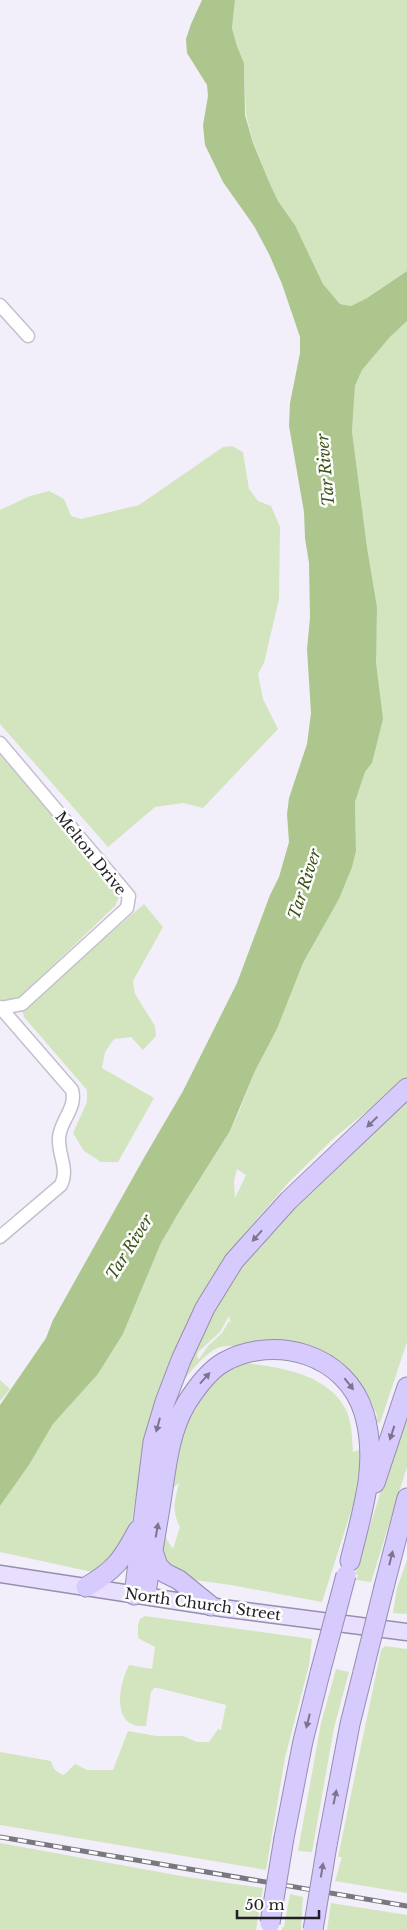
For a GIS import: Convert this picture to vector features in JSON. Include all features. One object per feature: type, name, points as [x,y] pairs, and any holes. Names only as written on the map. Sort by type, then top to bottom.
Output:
[{"type":"highway","points":[[140,1595],[143,1520],[154,1442],[165,1402],[180,1360],[205,1308],[234,1261],[288,1201],[407,1088]]},
{"type":"highway","points":[[140,1595],[153,1552],[174,1429],[187,1403],[204,1378],[224,1362],[247,1353],[274,1350],[310,1354],[331,1366],[349,1383],[363,1410],[371,1468],[348,1568],[303,1741],[284,1838],[270,1926]]},
{"type":"highway","points":[[348,1568],[407,1387]]},
{"type":"highway","points":[[313,1930],[326,1845],[350,1724],[407,1498]]},
{"type":"highway","points":[[398,1530],[407,1512]]},
{"type":"highway","points":[[86,1587],[107,1575],[117,1564],[126,1552],[143,1520]]},
{"type":"highway","points":[[153,1552],[158,1566],[165,1573],[179,1580],[211,1606]]},
{"type":"main road","name":"North Church Street","points":[[5,1574],[211,1606],[407,1632]]},
{"type":"street","points":[[0,305],[28,336]]},
{"type":"street","name":"Melton Drive","points":[[0,744],[129,896],[127,908],[22,1004],[0,1007]]},
{"type":"street","points":[[0,1007],[72,1090],[74,1098],[72,1108],[63,1122],[59,1137],[65,1175],[61,1185],[0,1238]]},
{"type":"shaded area","points":[[235,0],[407,0],[407,271],[367,298],[351,306],[340,304],[323,284],[295,225],[278,201],[253,142],[246,115],[244,63],[232,28]]},
{"type":"shaded area","points":[[407,321],[407,1079],[334,1138],[288,1183],[245,1233],[229,1261],[143,1453],[131,1525],[123,1541],[97,1573],[0,1552],[0,1506],[29,1465],[53,1424],[98,1374],[123,1334],[161,1243],[230,1131],[255,1071],[277,1029],[303,963],[339,899],[356,851],[355,802],[365,772],[372,763],[377,607],[352,431],[355,386],[362,370],[390,337]],"holes":[[[237,1169],[246,1175],[235,1198],[234,1181]]]},
{"type":"shaded area","points":[[232,446],[243,452],[249,489],[258,501],[271,506],[280,527],[279,599],[264,663],[258,674],[263,699],[278,729],[203,808],[183,803],[155,807],[108,847],[0,724],[0,510],[30,496],[49,491],[64,499],[71,516],[81,519],[139,505],[223,447]]},
{"type":"shaded area","points":[[0,755],[117,887],[119,897],[115,906],[19,998],[4,1003],[0,999]]},
{"type":"shaded area","points":[[144,904],[163,927],[133,981],[135,994],[155,1026],[156,1036],[143,1050],[131,1037],[114,1039],[105,1052],[102,1068],[154,1098],[118,1162],[101,1162],[84,1151],[73,1133],[87,1102],[87,1090],[24,1017],[22,1010]]},
{"type":"shaded area","points":[[407,1095],[407,1342],[380,1423],[376,1422],[377,1415],[366,1391],[367,1408],[340,1367],[244,1347],[220,1347],[207,1354],[174,1393],[223,1292],[260,1242]],"holes":[[[229,1316],[231,1323],[229,1321],[222,1333],[208,1346],[199,1359],[197,1357],[198,1352],[220,1332]]]},
{"type":"shaded area","points":[[239,1362],[284,1369],[314,1379],[326,1387],[337,1397],[348,1414],[353,1452],[362,1449],[354,1502],[322,1602],[231,1585],[180,1578],[160,1555],[162,1524],[167,1540],[173,1549],[180,1527],[175,1515],[175,1500],[179,1483],[171,1489],[175,1447],[201,1390]]},
{"type":"shaded area","points":[[0,1380],[10,1389],[0,1401]]},
{"type":"shaded area","points":[[407,1407],[407,1467],[371,1582],[356,1580],[358,1575],[355,1574]]},
{"type":"shaded area","points":[[407,1560],[407,1614],[393,1613],[397,1588]]},
{"type":"shaded area","points":[[145,1616],[312,1639],[309,1665],[285,1758],[266,1870],[0,1825],[0,1752],[51,1761],[56,1770],[64,1775],[75,1764],[87,1770],[113,1770],[128,1731],[156,1736],[183,1736],[197,1742],[209,1742],[218,1729],[221,1730],[226,1705],[158,1688],[154,1688],[151,1692],[146,1726],[135,1725],[127,1721],[122,1714],[120,1694],[129,1665],[152,1669],[155,1647],[138,1638],[138,1625],[140,1619]]},
{"type":"shaded area","points":[[385,1646],[407,1649],[407,1893],[335,1881],[342,1857],[338,1857],[381,1650]]},
{"type":"shaded area","points":[[336,1669],[349,1672],[334,1728],[312,1852],[298,1851],[321,1723]]},
{"type":"shaded area","points":[[0,1843],[187,1877],[263,1888],[256,1930],[0,1930]]},
{"type":"shaded area","points":[[290,1894],[303,1897],[301,1930],[282,1930]]},
{"type":"shaded area","points":[[331,1903],[407,1915],[407,1930],[327,1930]]},
{"type":"water","name":"Tar River","points":[[202,0],[235,0],[232,28],[244,63],[245,115],[253,143],[278,201],[295,225],[323,284],[340,304],[351,306],[367,298],[407,271],[407,321],[390,337],[362,370],[355,386],[352,431],[377,607],[376,663],[383,719],[372,763],[365,772],[355,802],[356,851],[352,867],[339,899],[303,963],[277,1029],[255,1071],[230,1131],[161,1243],[123,1334],[98,1374],[53,1424],[29,1465],[0,1506],[0,1405],[46,1338],[53,1320],[183,1091],[237,983],[270,895],[279,877],[289,842],[287,814],[289,798],[307,744],[311,713],[307,649],[310,618],[309,563],[305,538],[304,512],[289,426],[290,403],[300,353],[300,337],[282,284],[269,254],[254,226],[223,182],[205,145],[203,125],[208,96],[207,85],[187,53],[186,39]]},
{"type":"railway","points":[[0,1837],[407,1906]]}]
